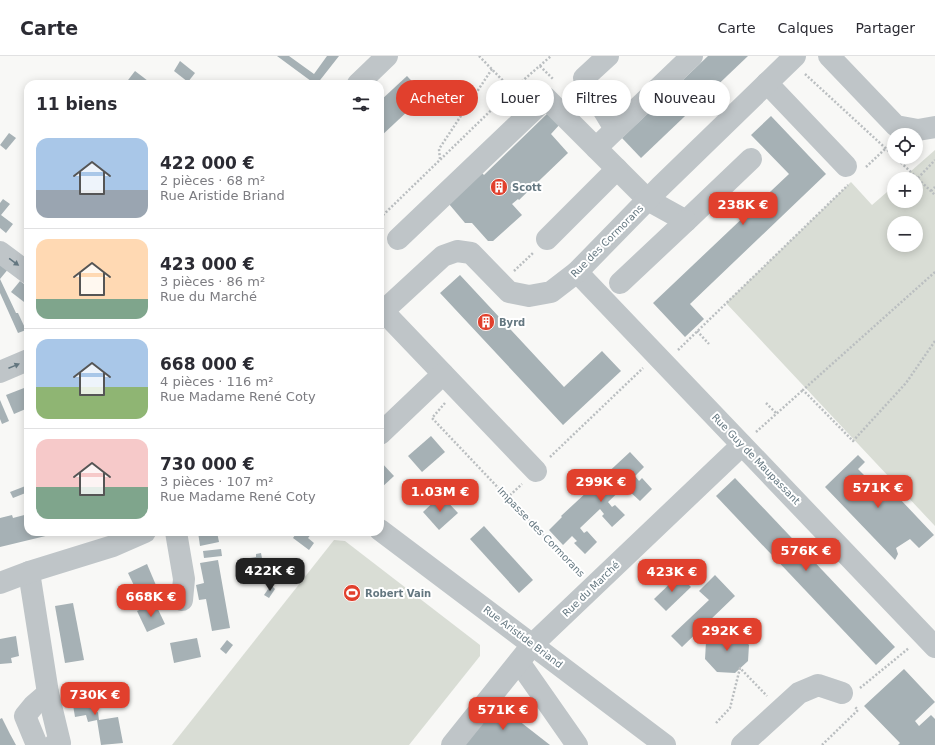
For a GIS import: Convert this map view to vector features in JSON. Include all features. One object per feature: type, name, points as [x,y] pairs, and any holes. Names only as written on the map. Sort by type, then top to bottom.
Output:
[{"type":"street","points":[[362,80],[387,56]]},
{"type":"street","points":[[608,56],[584,78],[615,129]]},
{"type":"street","points":[[596,148],[692,56]]},
{"type":"street","points":[[829,56],[896,126],[918,130],[935,127]]},
{"type":"street","name":"Rue des Cormorans","points":[[384,310],[442,256],[457,251],[471,253],[509,292],[529,296],[551,292],[577,272],[793,58]]},
{"type":"street","points":[[767,83],[852,174]]},
{"type":"street","points":[[398,239],[546,98],[648,200],[686,221]]},
{"type":"street","points":[[620,283],[751,159]]},
{"type":"street","points":[[547,239],[617,169]]},
{"type":"street","points":[[0,252],[24,270]]},
{"type":"street","name":"Rue Guy de Maupassant","points":[[577,272],[930,641]]},
{"type":"street","points":[[384,316],[536,471]]},
{"type":"street","points":[[0,372],[24,362]]},
{"type":"street","points":[[384,430],[442,374]]},
{"type":"street","name":"Rue du Marché","points":[[452,745],[532,644],[742,445]]},
{"type":"street","name":"Rue Aristide Briand","points":[[384,533],[665,745]]},
{"type":"street","points":[[0,583],[28,572],[113,546],[136,536]]},
{"type":"street","points":[[177,536],[184,580],[182,600]]},
{"type":"street","points":[[28,572],[48,693],[60,743],[54,745]]},
{"type":"street","points":[[519,662],[577,745]]},
{"type":"street","points":[[742,745],[799,693],[818,685],[852,696]]},
{"type":"street","points":[[37,745],[25,716],[34,705],[48,693]]},
{"type":"path","points":[[478,56],[502,80]]},
{"type":"path","points":[[523,80],[551,56]]},
{"type":"path","points":[[508,498],[660,359],[697,331],[852,174],[886,148],[793,58]]},
{"type":"path","points":[[440,160],[439,149],[492,69]]},
{"type":"path","points":[[384,214],[486,115]]},
{"type":"path","points":[[923,173],[935,160]]},
{"type":"path","points":[[903,164],[912,172]]},
{"type":"path","points":[[923,183],[935,195]]},
{"type":"path","points":[[930,191],[935,187]]},
{"type":"path","points":[[501,284],[547,239]]},
{"type":"path","points":[[742,445],[935,272]]},
{"type":"path","points":[[697,331],[709,344]]},
{"type":"path","points":[[803,390],[853,441],[906,383],[935,341]]},
{"type":"path","name":"Impasse des Cormorans","points":[[457,390],[432,418],[594,586]]},
{"type":"path","points":[[766,403],[777,414]]},
{"type":"path","points":[[822,745],[858,710],[852,696],[930,641]]},
{"type":"path","points":[[716,723],[730,708],[740,668],[781,710]]},
{"type":"shaded area","points":[[935,150],[935,526],[726,303],[851,182],[872,205],[887,192],[887,208],[923,208],[923,172],[910,172],[919,164],[923,164],[923,161]]},
{"type":"shaded area","name":"Robert Vain","points":[[334,540],[345,541],[480,645],[480,656],[409,745],[172,745]]},
{"type":"building","points":[[277,56],[289,56],[314,74],[327,56],[339,56],[320,80],[310,80]]},
{"type":"building","points":[[708,56],[748,56],[723,80],[683,80]]},
{"type":"building","points":[[180,61],[195,73],[190,80],[185,80],[174,71]]},
{"type":"building","points":[[135,71],[147,80],[128,80]]},
{"type":"building","points":[[407,76],[411,80],[403,80]]},
{"type":"building","points":[[396,86],[396,116],[402,116],[384,133],[384,97]]},
{"type":"building","name":"Scott","points":[[554,115],[561,123],[551,134],[568,153],[519,200],[518,199],[512,204],[522,215],[493,241],[488,241],[472,223],[465,223],[449,204],[481,172],[484,175],[545,116]]},
{"type":"building","points":[[645,116],[685,116],[641,158],[622,138]]},
{"type":"building","points":[[771,116],[826,174],[690,304],[704,319],[685,337],[653,303],[789,174],[751,135]]},
{"type":"building","points":[[9,133],[16,138],[6,150],[0,145]]},
{"type":"building","points":[[3,199],[10,204],[1,215],[13,224],[6,233],[0,228],[0,203]]},
{"type":"building","points":[[0,262],[9,268],[0,279]]},
{"type":"building","name":"Byrd","points":[[460,275],[564,387],[602,351],[621,371],[563,425],[440,293]]},
{"type":"building","points":[[0,279],[16,313],[18,313],[24,326],[24,331],[18,333],[0,293]]},
{"type":"building","points":[[20,281],[24,284],[24,302],[11,292]]},
{"type":"building","points":[[24,388],[24,410],[14,414],[6,395]]},
{"type":"building","points":[[0,400],[9,421],[2,424],[0,419]]},
{"type":"building","points":[[431,436],[445,452],[422,472],[408,456]]},
{"type":"building","points":[[630,452],[644,467],[635,476],[639,481],[642,478],[652,489],[640,501],[629,491],[632,488],[627,484],[608,502],[612,507],[615,505],[625,515],[612,527],[602,516],[604,514],[600,509],[580,528],[584,533],[587,531],[597,542],[585,554],[574,543],[577,541],[572,536],[563,545],[549,530],[562,517],[561,516]]},
{"type":"building","points":[[858,455],[865,462],[858,469],[871,482],[874,480],[878,484],[882,480],[934,535],[919,548],[910,539],[896,548],[898,554],[895,560],[825,487]]},
{"type":"building","points":[[384,465],[394,476],[384,485]]},
{"type":"building","points":[[735,478],[895,647],[876,665],[716,496]]},
{"type":"building","points":[[24,487],[24,494],[13,498],[10,492]]},
{"type":"building","points":[[441,495],[458,513],[439,530],[423,512]]},
{"type":"building","points":[[12,515],[13,518],[24,515],[24,536],[46,536],[0,547],[0,518]]},
{"type":"building","points":[[484,526],[533,580],[519,593],[470,539]]},
{"type":"building","points":[[199,536],[218,536],[219,542],[200,546]]},
{"type":"building","points":[[294,536],[310,536],[308,538],[314,543],[309,550],[293,538]]},
{"type":"building","points":[[221,549],[222,556],[204,558],[203,551]]},
{"type":"building","points":[[261,553],[264,569],[252,574],[250,558],[256,557],[256,554]]},
{"type":"building","points":[[218,560],[230,628],[212,631],[206,599],[199,600],[196,585],[204,583],[200,563]]},
{"type":"building","points":[[147,564],[158,590],[140,598],[128,573]]},
{"type":"building","points":[[679,575],[691,587],[666,611],[654,599]]},
{"type":"building","points":[[715,575],[735,596],[682,647],[671,636],[709,600],[699,591]]},
{"type":"building","points":[[271,585],[275,589],[269,598],[264,595]]},
{"type":"building","points":[[73,603],[84,660],[65,663],[55,606]]},
{"type":"building","points":[[155,603],[165,624],[147,632],[137,611]]},
{"type":"building","points":[[719,631],[737,631],[749,645],[748,661],[735,673],[717,672],[705,659],[706,642]]},
{"type":"building","points":[[16,636],[19,656],[11,658],[12,663],[0,664],[0,639]]},
{"type":"building","points":[[197,638],[201,657],[174,663],[170,643]]},
{"type":"building","points":[[227,640],[233,645],[226,654],[220,649]]},
{"type":"building","points":[[904,669],[935,702],[915,721],[919,726],[931,715],[935,719],[935,745],[898,745],[900,743],[864,706]]},
{"type":"building","points":[[89,684],[94,713],[98,712],[99,720],[118,717],[123,743],[101,745],[97,720],[88,722],[86,715],[75,717],[70,687]]},
{"type":"building","points":[[496,703],[550,745],[463,745]]},
{"type":"building","points":[[2,718],[16,745],[0,745],[0,719]]},
{"type":"place","name":"Scott","points":[[499,187]]},
{"type":"place","name":"Byrd","points":[[486,322]]},
{"type":"place","name":"Robert Vain","points":[[352,593]]}]
